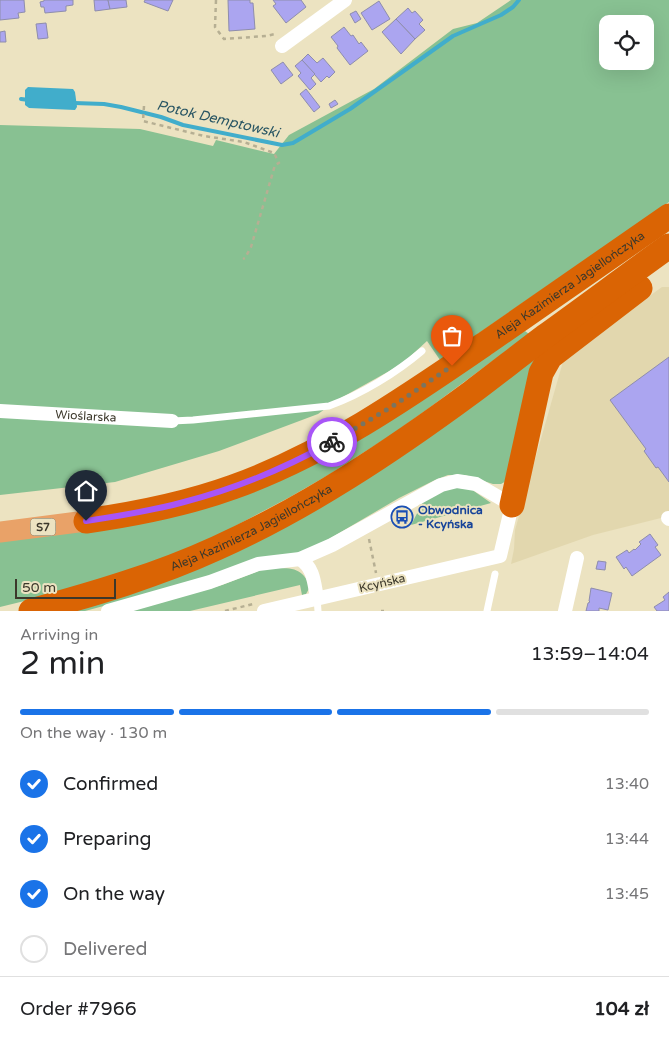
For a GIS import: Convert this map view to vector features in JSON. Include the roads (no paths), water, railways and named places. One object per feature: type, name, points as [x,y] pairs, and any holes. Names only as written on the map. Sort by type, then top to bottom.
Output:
[{"type":"highway","name":"Aleja Kazimierza Jagiellończyka","points":[[86,521],[153,510],[225,490],[325,446],[437,377],[669,216]]},
{"type":"highway","name":"Aleja Kazimierza Jagiellończyka","points":[[31,611],[95,594],[189,560],[219,548],[297,508],[405,440],[669,246]]},
{"type":"highway","points":[[512,505],[542,373],[550,357],[658,274],[669,261]]},
{"type":"main road","name":"Aleja Kazimierza Jagiellończyka","points":[[0,532],[86,521]]},
{"type":"street","points":[[282,46],[337,2]]},
{"type":"street","name":"Wioślarska","points":[[0,411],[172,420]]},
{"type":"street","points":[[108,611],[210,582],[258,564],[300,559],[332,545],[441,484],[457,481],[476,484],[512,505]]},
{"type":"street","name":"Kcyńska","points":[[264,611],[317,605],[378,584],[500,556],[512,505]]},
{"type":"street","points":[[565,611],[577,558]]},
{"type":"street","points":[[300,559],[309,567],[313,577],[317,605]]},
{"type":"lane","points":[[172,420],[193,420],[329,406],[345,400],[372,385],[406,364],[422,351]]},
{"type":"lane","points":[[487,611],[496,574]]},
{"type":"water","points":[[28,87],[73,89],[77,107],[75,110],[29,108],[25,105],[25,90]]},
{"type":"waterway","name":"Potok Demptowski","points":[[74,103],[104,104],[121,107],[161,117],[183,125],[282,145],[293,143],[350,109],[453,36],[501,15],[513,7],[519,0]]},
{"type":"waterway","name":"Potok Demptowski","points":[[21,99],[29,100]]},
{"type":"place","name":"Obwodnica - Kcyńska","points":[[402,517]]}]
